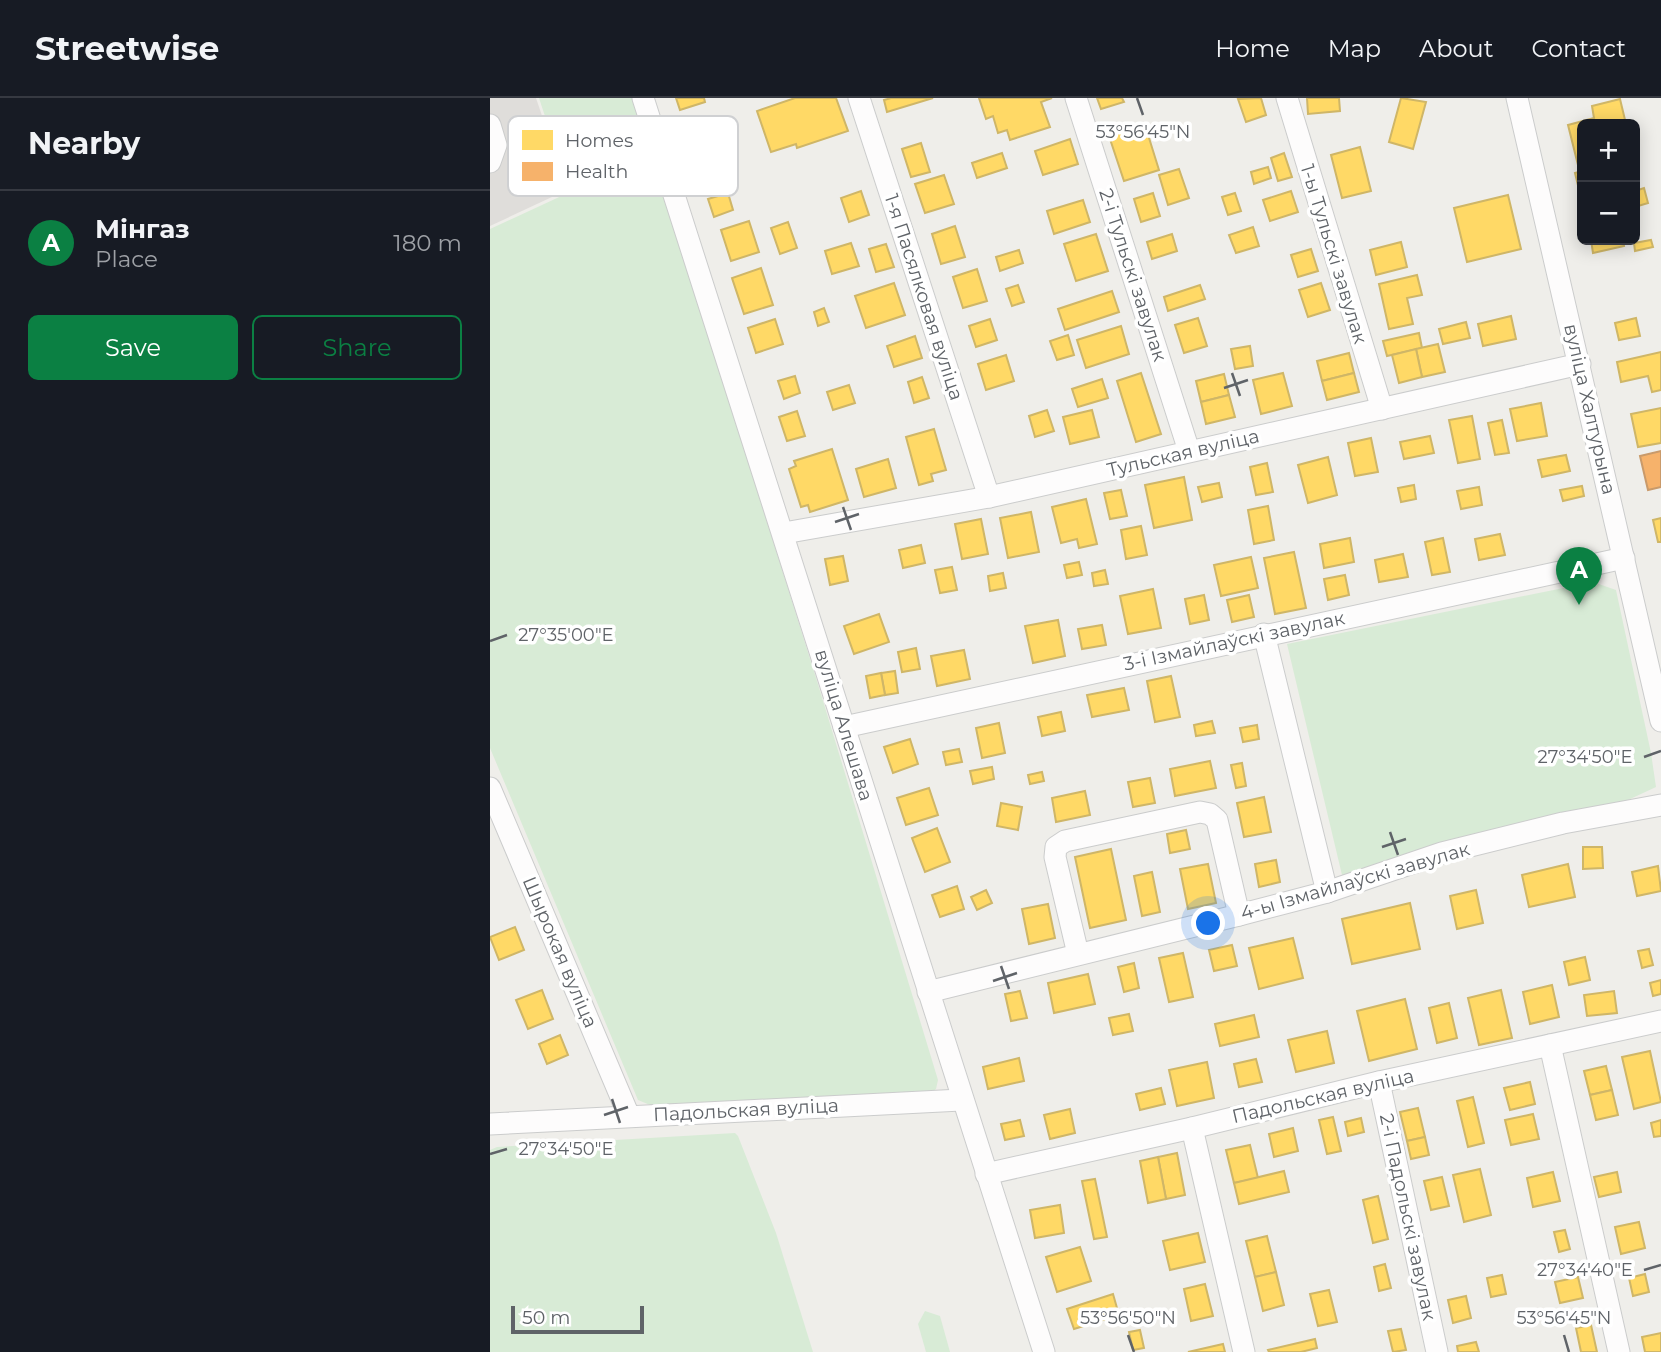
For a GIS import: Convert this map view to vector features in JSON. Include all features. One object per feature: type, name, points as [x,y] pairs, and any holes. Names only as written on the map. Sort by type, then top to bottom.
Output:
[{"type":"street","name":"вуліца Алешава","points":[[643,98],[649,116]]},
{"type":"street","name":"1-я Пасялковая вуліца","points":[[859,98],[989,496]]},
{"type":"street","name":"2-і Тульскі завулак","points":[[1076,98],[1189,452]]},
{"type":"street","name":"1-ы Тульскі завулак","points":[[1287,98],[1382,409]]},
{"type":"street","name":"вуліца Халтурына","points":[[1517,98],[1624,558],[1657,686],[1661,720]]},
{"type":"street","points":[[490,125],[496,152],[490,162]]},
{"type":"street","name":"вуліца Алешава","points":[[675,196],[784,533],[961,1100],[1044,1352]]},
{"type":"street","name":"Тульская вуліца","points":[[784,533],[989,496],[1580,364]]},
{"type":"street","name":"3-і Ізмайлаўскі завулак","points":[[844,727],[1624,558]]},
{"type":"street","points":[[1264,634],[1327,892]]},
{"type":"street","name":"Шырокая вуліца","points":[[490,788],[629,1116]]},
{"type":"street","name":"4-ы Ізмайлаўскі завулак","points":[[928,992],[1327,892],[1442,853],[1563,823],[1661,805]]},
{"type":"street","points":[[1079,954],[1055,857],[1056,847],[1065,841],[1200,812],[1210,814],[1217,820],[1239,915]]},
{"type":"street","name":"Падольская вуліца","points":[[986,1174],[1192,1128],[1379,1082],[1661,1021]]},
{"type":"street","points":[[1550,1045],[1619,1352]]},
{"type":"street","name":"2-і Падольскі завулак","points":[[1379,1082],[1437,1352]]},
{"type":"street","name":"Падольская вуліца","points":[[490,1124],[961,1100]]},
{"type":"street","points":[[1192,1128],[1244,1352]]},
{"type":"shaded area","points":[[490,98],[536,98],[542,116],[508,116],[508,196],[554,196],[490,226]]},
{"type":"green space","points":[[539,98],[634,98],[640,116],[545,116]]},
{"type":"green space","points":[[561,196],[665,196],[817,681],[938,1080],[936,1089],[931,1093],[650,1105],[638,1100],[490,748],[490,229]]},
{"type":"green space","points":[[1593,582],[1616,590],[1656,787],[1628,800],[1558,814],[1342,875],[1287,644]]},
{"type":"green space","points":[[735,1133],[776,1233],[813,1352],[490,1352],[490,1150],[497,1147]]},
{"type":"green space","points":[[925,1311],[940,1316],[950,1352],[926,1352],[918,1324]]},
{"type":"building: Homes","points":[[676,98],[704,98],[705,102],[680,110]]},
{"type":"building: Homes","points":[[795,98],[836,98],[848,131],[797,148],[796,144],[771,152],[757,111]]},
{"type":"building: Homes","points":[[933,98],[887,112],[884,100]]},
{"type":"building: Homes","points":[[979,98],[1052,98],[1041,102],[1050,127],[1010,140],[1007,130],[998,133],[993,116],[986,119]]},
{"type":"building: Homes","points":[[1097,98],[1122,98],[1124,102],[1101,109]]},
{"type":"building: Homes","points":[[1261,98],[1266,115],[1246,122],[1238,99]]},
{"type":"building: Homes","points":[[1307,98],[1339,98],[1340,111],[1308,114]]},
{"type":"building: Homes","points":[[1401,98],[1426,102],[1413,149],[1389,142]]},
{"type":"building: Homes","points":[[1620,99],[1625,119],[1590,119],[1594,118],[1592,106]]},
{"type":"building: Homes","points":[[1577,123],[1577,161],[1568,125]]},
{"type":"building: Homes","points":[[1145,125],[1159,170],[1124,181],[1109,136]]},
{"type":"building: Homes","points":[[1070,139],[1078,164],[1043,175],[1035,151]]},
{"type":"building: Homes","points":[[921,143],[930,172],[911,177],[902,149]]},
{"type":"building: Homes","points":[[1360,147],[1371,191],[1342,198],[1331,155]]},
{"type":"building: Homes","points":[[1002,153],[1007,168],[977,178],[972,163]]},
{"type":"building: Homes","points":[[1284,153],[1292,177],[1278,181],[1271,158]]},
{"type":"building: Homes","points":[[1268,167],[1271,178],[1254,184],[1251,172]]},
{"type":"building: Homes","points":[[1179,169],[1189,198],[1168,205],[1159,175]]},
{"type":"building: Homes","points":[[944,175],[954,204],[925,213],[915,184]]},
{"type":"building: Homes","points":[[1644,188],[1648,203],[1640,205],[1640,189]]},
{"type":"building: Homes","points":[[861,191],[869,215],[849,222],[841,198]]},
{"type":"building: Homes","points":[[1291,191],[1298,212],[1270,221],[1263,200]]},
{"type":"building: Homes","points":[[1153,193],[1160,216],[1141,222],[1134,199]]},
{"type":"building: Homes","points":[[1235,193],[1241,211],[1228,215],[1222,197]]},
{"type":"building: Homes","points":[[1508,195],[1521,249],[1467,262],[1454,208]]},
{"type":"building: Homes","points":[[729,196],[733,210],[714,217],[708,199]]},
{"type":"building: Homes","points":[[1083,200],[1090,222],[1054,234],[1047,211]]},
{"type":"building: Homes","points":[[749,221],[759,252],[731,261],[721,230]]},
{"type":"building: Homes","points":[[788,222],[797,248],[780,254],[771,228]]},
{"type":"building: Homes","points":[[955,226],[965,257],[941,264],[932,234]]},
{"type":"building: Homes","points":[[1253,227],[1259,246],[1236,253],[1229,235]]},
{"type":"building: Homes","points":[[1096,234],[1108,271],[1076,281],[1064,244]]},
{"type":"building: Homes","points":[[1172,234],[1177,251],[1152,259],[1147,242]]},
{"type":"building: Homes","points":[[1651,240],[1653,247],[1635,251],[1634,245],[1640,245],[1640,242]]},
{"type":"building: Homes","points":[[1401,242],[1407,267],[1376,275],[1370,250]]},
{"type":"building: Homes","points":[[851,243],[859,266],[832,274],[825,251]]},
{"type":"building: Homes","points":[[886,244],[894,267],[876,272],[869,249]]},
{"type":"building: Homes","points":[[1592,245],[1624,245],[1624,246],[1593,253]]},
{"type":"building: Homes","points":[[1311,249],[1318,271],[1298,277],[1291,255]]},
{"type":"building: Homes","points":[[1019,250],[1023,263],[1000,271],[996,257]]},
{"type":"building: Homes","points":[[761,268],[773,305],[744,314],[732,278]]},
{"type":"building: Homes","points":[[977,269],[987,301],[963,308],[953,277]]},
{"type":"building: Homes","points":[[1417,275],[1422,295],[1407,298],[1413,324],[1389,329],[1379,284]]},
{"type":"building: Homes","points":[[894,283],[905,315],[866,328],[855,296]]},
{"type":"building: Homes","points":[[1321,283],[1330,310],[1308,317],[1299,290]]},
{"type":"building: Homes","points":[[1018,285],[1024,302],[1012,306],[1006,289]]},
{"type":"building: Homes","points":[[1200,285],[1205,299],[1168,311],[1164,297]]},
{"type":"building: Homes","points":[[1112,291],[1119,312],[1065,330],[1058,309]]},
{"type":"building: Homes","points":[[824,308],[829,322],[818,326],[814,312]]},
{"type":"building: Homes","points":[[1511,316],[1516,339],[1483,346],[1478,324]]},
{"type":"building: Homes","points":[[1198,318],[1207,346],[1184,353],[1175,325]]},
{"type":"building: Homes","points":[[1636,318],[1640,336],[1619,340],[1615,323]]},
{"type":"building: Homes","points":[[775,319],[783,344],[756,353],[748,328]]},
{"type":"building: Homes","points":[[990,319],[997,340],[976,347],[969,326]]},
{"type":"building: Homes","points":[[1466,322],[1470,338],[1443,344],[1439,329]]},
{"type":"building: Homes","points":[[1121,326],[1129,354],[1086,368],[1077,340]]},
{"type":"building: Homes","points":[[1419,333],[1422,348],[1387,356],[1383,341]]},
{"type":"building: Homes","points":[[1068,335],[1074,355],[1057,360],[1050,341]]},
{"type":"building: Homes","points":[[915,336],[922,358],[894,367],[887,346]]},
{"type":"building: Homes","points":[[1438,344],[1445,372],[1422,377],[1416,349]]},
{"type":"building: Homes","points":[[1250,346],[1253,366],[1235,369],[1231,349]]},
{"type":"building: Homes","points":[[1416,349],[1422,377],[1399,383],[1392,355]]},
{"type":"building: Homes","points":[[1661,352],[1661,390],[1652,392],[1648,376],[1621,382],[1617,362]]},
{"type":"building: Homes","points":[[1349,353],[1354,373],[1322,381],[1317,361]]},
{"type":"building: Homes","points":[[1006,355],[1014,381],[986,390],[978,364]]},
{"type":"building: Homes","points":[[1141,373],[1161,434],[1136,442],[1117,381]]},
{"type":"building: Homes","points":[[1283,373],[1292,406],[1261,414],[1253,380]]},
{"type":"building: Homes","points":[[1354,373],[1359,392],[1327,400],[1322,381]]},
{"type":"building: Homes","points":[[1224,374],[1229,395],[1201,402],[1196,381]]},
{"type":"building: Homes","points":[[795,376],[800,393],[784,399],[778,381]]},
{"type":"building: Homes","points":[[922,377],[929,398],[914,403],[908,382]]},
{"type":"building: Homes","points":[[1102,379],[1108,398],[1078,407],[1072,389]]},
{"type":"building: Homes","points":[[849,385],[855,403],[833,410],[827,392]]},
{"type":"building: Homes","points":[[1229,395],[1235,417],[1206,424],[1201,402]]},
{"type":"building: Homes","points":[[1541,403],[1547,436],[1517,441],[1510,409]]},
{"type":"building: Homes","points":[[1661,408],[1661,443],[1638,447],[1631,414]]},
{"type":"building: Homes","points":[[1047,410],[1054,431],[1035,437],[1029,416]]},
{"type":"building: Homes","points":[[1092,410],[1099,437],[1070,444],[1063,417]]},
{"type":"building: Homes","points":[[797,411],[805,436],[787,441],[779,417]]},
{"type":"building: Homes","points":[[1472,416],[1480,459],[1458,463],[1449,420]]},
{"type":"building: Homes","points":[[1502,420],[1509,453],[1495,455],[1488,423]]},
{"type":"building: Homes","points":[[934,429],[946,470],[931,474],[933,481],[919,485],[906,437]]},
{"type":"building: Homes","points":[[1430,436],[1434,453],[1404,459],[1400,442]]},
{"type":"building: Homes","points":[[1371,438],[1378,472],[1355,476],[1348,443]]},
{"type":"building: Homes","points":[[832,449],[848,500],[810,512],[808,505],[801,507],[789,469],[796,466],[794,461]]},
{"type":"building: Homes","points":[[1566,455],[1570,471],[1542,477],[1538,460]]},
{"type":"building: Homes","points":[[1328,457],[1337,495],[1308,503],[1298,465]]},
{"type":"building: Homes","points":[[888,459],[896,488],[864,497],[856,469]]},
{"type":"building: Homes","points":[[1267,463],[1273,492],[1256,495],[1250,467]]},
{"type":"building: Homes","points":[[1184,477],[1192,520],[1154,528],[1145,485]]},
{"type":"building: Homes","points":[[1219,483],[1222,497],[1202,502],[1198,487]]},
{"type":"building: Homes","points":[[1414,485],[1416,499],[1401,502],[1398,488]]},
{"type":"building: Homes","points":[[1582,486],[1584,496],[1563,501],[1560,490]]},
{"type":"building: Homes","points":[[1479,487],[1482,505],[1461,509],[1457,491]]},
{"type":"building: Homes","points":[[1121,490],[1127,516],[1110,519],[1104,493]]},
{"type":"building: Homes","points":[[1086,499],[1097,544],[1079,548],[1077,539],[1061,543],[1052,507]]},
{"type":"building: Homes","points":[[1268,506],[1274,540],[1254,544],[1248,510]]},
{"type":"building: Homes","points":[[1031,512],[1039,552],[1008,558],[1000,518]]},
{"type":"building: Homes","points":[[1661,518],[1661,542],[1658,542],[1653,520]]},
{"type":"building: Homes","points":[[981,519],[988,554],[962,559],[955,524]]},
{"type":"building: Homes","points":[[1141,526],[1147,555],[1126,559],[1121,530]]},
{"type":"building: Homes","points":[[1500,534],[1505,555],[1479,560],[1475,539]]},
{"type":"building: Homes","points":[[1350,538],[1354,562],[1324,568],[1320,544]]},
{"type":"building: Homes","points":[[1443,538],[1450,572],[1432,575],[1425,542]]},
{"type":"building: Homes","points":[[921,545],[925,563],[903,568],[899,550]]},
{"type":"building: Homes","points":[[1294,552],[1306,608],[1275,614],[1264,558]]},
{"type":"building: Homes","points":[[1403,554],[1408,577],[1379,582],[1375,560]]},
{"type":"building: Homes","points":[[843,556],[848,581],[830,585],[825,559]]},
{"type":"building: Homes","points":[[1251,557],[1258,588],[1221,596],[1214,565]]},
{"type":"building: Homes","points":[[1079,562],[1082,575],[1067,578],[1064,565]]},
{"type":"building: Homes","points":[[952,567],[957,590],[940,593],[935,570]]},
{"type":"building: Homes","points":[[1105,570],[1108,584],[1094,586],[1092,573]]},
{"type":"building: Homes","points":[[1003,573],[1006,588],[990,591],[988,576]]},
{"type":"building: Homes","points":[[1345,575],[1349,595],[1328,600],[1324,579]]},
{"type":"building: Homes","points":[[1153,589],[1161,628],[1128,634],[1120,596]]},
{"type":"building: Homes","points":[[1204,595],[1209,620],[1190,624],[1185,599]]},
{"type":"building: Homes","points":[[1249,595],[1254,617],[1232,622],[1227,600]]},
{"type":"building: Homes","points":[[879,614],[889,642],[854,654],[844,626]]},
{"type":"building: Homes","points":[[1058,620],[1065,656],[1033,663],[1025,626]]},
{"type":"building: Homes","points":[[1102,625],[1106,645],[1082,649],[1078,629]]},
{"type":"building: Homes","points":[[916,648],[920,669],[902,672],[898,652]]},
{"type":"building: Homes","points":[[964,650],[970,679],[937,686],[931,656]]},
{"type":"building: Homes","points":[[895,671],[898,693],[885,695],[881,673]]},
{"type":"building: Homes","points":[[881,673],[885,695],[870,698],[866,676]]},
{"type":"building: Homes","points":[[1171,676],[1180,717],[1155,722],[1147,681]]},
{"type":"building: Homes","points":[[1124,688],[1129,710],[1092,717],[1087,695]]},
{"type":"building: Homes","points":[[1061,712],[1065,731],[1042,736],[1038,717]]},
{"type":"building: Homes","points":[[1212,721],[1215,733],[1196,736],[1194,725]]},
{"type":"building: Homes","points":[[999,723],[1005,753],[982,758],[976,728]]},
{"type":"building: Homes","points":[[1257,725],[1259,739],[1243,742],[1240,728]]},
{"type":"building: Homes","points":[[910,739],[918,764],[893,773],[884,747]]},
{"type":"building: Homes","points":[[959,749],[962,762],[946,765],[943,752]]},
{"type":"building: Homes","points":[[1210,761],[1216,788],[1175,796],[1170,769]]},
{"type":"building: Homes","points":[[1242,763],[1246,786],[1236,788],[1231,765]]},
{"type":"building: Homes","points":[[992,767],[994,779],[973,784],[970,771]]},
{"type":"building: Homes","points":[[1042,772],[1044,781],[1030,784],[1028,775]]},
{"type":"building: Homes","points":[[1150,778],[1155,803],[1133,807],[1128,782]]},
{"type":"building: Homes","points":[[929,788],[938,815],[906,825],[897,798]]},
{"type":"building: Homes","points":[[1085,791],[1090,815],[1056,822],[1052,798]]},
{"type":"building: Homes","points":[[1264,797],[1271,832],[1244,837],[1237,803]]},
{"type":"building: Homes","points":[[1001,803],[1022,807],[1018,830],[997,826]]},
{"type":"building: Homes","points":[[937,828],[950,862],[925,872],[912,838]]},
{"type":"building: Homes","points":[[1186,830],[1190,849],[1170,853],[1167,834]]},
{"type":"building: Homes","points":[[1583,847],[1602,847],[1603,868],[1583,869]]},
{"type":"building: Homes","points":[[1111,849],[1126,920],[1090,928],[1075,857]]},
{"type":"building: Homes","points":[[1276,860],[1280,882],[1259,887],[1255,864]]},
{"type":"building: Homes","points":[[1208,864],[1216,903],[1188,909],[1180,869]]},
{"type":"building: Homes","points":[[1568,864],[1575,897],[1529,907],[1522,875]]},
{"type":"building: Homes","points":[[1658,866],[1661,891],[1637,896],[1632,872]]},
{"type":"building: Homes","points":[[1152,872],[1160,912],[1142,916],[1134,876]]},
{"type":"building: Homes","points":[[957,886],[964,909],[940,917],[932,895]]},
{"type":"building: Homes","points":[[986,890],[992,903],[977,910],[971,897]]},
{"type":"building: Homes","points":[[1476,890],[1483,923],[1457,929],[1450,896]]},
{"type":"building: Homes","points":[[1410,903],[1420,949],[1352,964],[1342,919]]},
{"type":"building: Homes","points":[[1048,904],[1055,938],[1029,944],[1022,909]]},
{"type":"building: Homes","points":[[515,927],[524,950],[499,960],[490,937]]},
{"type":"building: Homes","points":[[1293,938],[1303,978],[1259,989],[1249,948]]},
{"type":"building: Homes","points":[[1232,945],[1237,966],[1214,971],[1209,950]]},
{"type":"building: Homes","points":[[1649,949],[1653,965],[1642,968],[1638,951]]},
{"type":"building: Homes","points":[[1183,953],[1193,997],[1169,1002],[1159,958]]},
{"type":"building: Homes","points":[[1585,957],[1590,980],[1569,985],[1564,962]]},
{"type":"building: Homes","points":[[1134,963],[1139,988],[1124,992],[1118,967]]},
{"type":"building: Homes","points":[[1088,974],[1095,1004],[1054,1013],[1048,983]]},
{"type":"building: Homes","points":[[1661,980],[1661,994],[1653,996],[1650,983]]},
{"type":"building: Homes","points":[[1552,985],[1559,1017],[1530,1024],[1523,992]]},
{"type":"building: Homes","points":[[542,990],[553,1019],[528,1029],[516,1000]]},
{"type":"building: Homes","points":[[1501,990],[1512,1038],[1479,1045],[1468,998]]},
{"type":"building: Homes","points":[[1020,991],[1027,1018],[1011,1021],[1005,994]]},
{"type":"building: Homes","points":[[1614,991],[1617,1013],[1587,1016],[1584,995]]},
{"type":"building: Homes","points":[[1405,999],[1417,1049],[1369,1061],[1357,1011]]},
{"type":"building: Homes","points":[[1449,1003],[1457,1038],[1437,1043],[1429,1008]]},
{"type":"building: Homes","points":[[1129,1014],[1133,1031],[1113,1035],[1109,1018]]},
{"type":"building: Homes","points":[[1254,1015],[1259,1037],[1220,1046],[1215,1024]]},
{"type":"building: Homes","points":[[1327,1031],[1334,1063],[1296,1072],[1288,1040]]},
{"type":"building: Homes","points":[[560,1035],[568,1055],[547,1064],[539,1044]]},
{"type":"building: Homes","points":[[1650,1051],[1661,1102],[1634,1109],[1622,1057]]},
{"type":"building: Homes","points":[[1019,1058],[1024,1081],[988,1089],[983,1067]]},
{"type":"building: Homes","points":[[1256,1059],[1262,1082],[1239,1087],[1234,1064]]},
{"type":"building: Homes","points":[[1207,1062],[1214,1098],[1177,1106],[1169,1070]]},
{"type":"building: Homes","points":[[1606,1066],[1612,1090],[1590,1095],[1584,1071]]},
{"type":"building: Homes","points":[[1530,1082],[1535,1104],[1510,1110],[1504,1088]]},
{"type":"building: Homes","points":[[1161,1088],[1165,1104],[1140,1110],[1136,1094]]},
{"type":"building: Homes","points":[[1612,1090],[1618,1115],[1596,1120],[1590,1095]]},
{"type":"building: Homes","points":[[1473,1097],[1484,1143],[1468,1147],[1457,1101]]},
{"type":"building: Homes","points":[[1418,1108],[1425,1137],[1407,1141],[1400,1112]]},
{"type":"building: Homes","points":[[1070,1109],[1075,1133],[1050,1139],[1044,1115]]},
{"type":"building: Homes","points":[[1533,1114],[1539,1139],[1511,1145],[1505,1120]]},
{"type":"building: Homes","points":[[1333,1117],[1341,1151],[1327,1154],[1319,1120]]},
{"type":"building: Homes","points":[[1361,1118],[1364,1132],[1348,1136],[1345,1122]]},
{"type":"building: Homes","points":[[1020,1120],[1024,1136],[1005,1140],[1001,1124]]},
{"type":"building: Homes","points":[[1661,1120],[1661,1136],[1654,1137],[1651,1123]]},
{"type":"building: Homes","points":[[1293,1128],[1298,1151],[1274,1157],[1269,1134]]},
{"type":"building: Homes","points":[[1425,1137],[1429,1155],[1411,1159],[1407,1141]]},
{"type":"building: Homes","points":[[1250,1145],[1258,1178],[1234,1183],[1226,1150]]},
{"type":"building: Homes","points":[[1177,1153],[1185,1195],[1166,1199],[1158,1157]]},
{"type":"building: Homes","points":[[1158,1157],[1166,1199],[1148,1203],[1140,1161]]},
{"type":"building: Homes","points":[[1480,1169],[1491,1215],[1464,1222],[1453,1175]]},
{"type":"building: Homes","points":[[1284,1171],[1289,1192],[1239,1204],[1234,1183]]},
{"type":"building: Homes","points":[[1553,1172],[1560,1201],[1533,1207],[1527,1178]]},
{"type":"building: Homes","points":[[1617,1172],[1621,1192],[1599,1197],[1594,1177]]},
{"type":"building: Homes","points":[[1442,1177],[1449,1206],[1431,1210],[1424,1181]]},
{"type":"building: Homes","points":[[1095,1179],[1107,1237],[1094,1239],[1082,1181]]},
{"type":"building: Homes","points":[[1378,1196],[1388,1239],[1373,1243],[1363,1200]]},
{"type":"building: Homes","points":[[1060,1205],[1064,1233],[1035,1238],[1030,1210]]},
{"type":"building: Homes","points":[[1639,1222],[1645,1248],[1621,1254],[1615,1227]]},
{"type":"building: Homes","points":[[1565,1230],[1570,1249],[1559,1252],[1554,1232]]},
{"type":"building: Homes","points":[[1198,1233],[1205,1262],[1170,1270],[1163,1241]]},
{"type":"building: Homes","points":[[1267,1236],[1276,1272],[1255,1277],[1246,1241]]},
{"type":"building: Homes","points":[[1080,1247],[1091,1281],[1057,1292],[1046,1257]]},
{"type":"building: Homes","points":[[1385,1264],[1391,1288],[1379,1291],[1374,1267]]},
{"type":"building: Homes","points":[[1276,1272],[1284,1305],[1263,1311],[1255,1277]]},
{"type":"building: Homes","points":[[1645,1274],[1649,1292],[1633,1296],[1629,1278]]},
{"type":"building: Homes","points":[[1502,1275],[1506,1294],[1491,1297],[1487,1278]]},
{"type":"building: Homes","points":[[1578,1277],[1583,1298],[1560,1303],[1555,1282]]},
{"type":"building: Homes","points":[[1205,1284],[1213,1316],[1191,1321],[1184,1289]]},
{"type":"building: Homes","points":[[1329,1290],[1337,1322],[1318,1326],[1310,1294]]},
{"type":"building: Homes","points":[[1113,1294],[1119,1315],[1074,1329],[1067,1309]]},
{"type":"building: Homes","points":[[1466,1296],[1471,1318],[1453,1323],[1448,1300]]},
{"type":"building: Homes","points":[[1591,1325],[1597,1352],[1581,1352],[1576,1328]]},
{"type":"building: Homes","points":[[1401,1329],[1406,1350],[1393,1352],[1388,1331]]},
{"type":"building: Homes","points":[[1140,1330],[1144,1348],[1133,1350],[1129,1332]]},
{"type":"building: Homes","points":[[1661,1333],[1661,1352],[1645,1352],[1642,1337]]},
{"type":"building: Homes","points":[[1315,1339],[1317,1348],[1301,1352],[1268,1350]]},
{"type":"building: Homes","points":[[1476,1342],[1479,1352],[1458,1352],[1457,1346]]},
{"type":"building: Homes","points":[[1223,1344],[1225,1352],[1188,1352]]},
{"type":"building: Health","points":[[1661,451],[1661,487],[1648,490],[1640,456]]},
{"type":"place","name":"Мінгаз","points":[[1579,605]]}]
